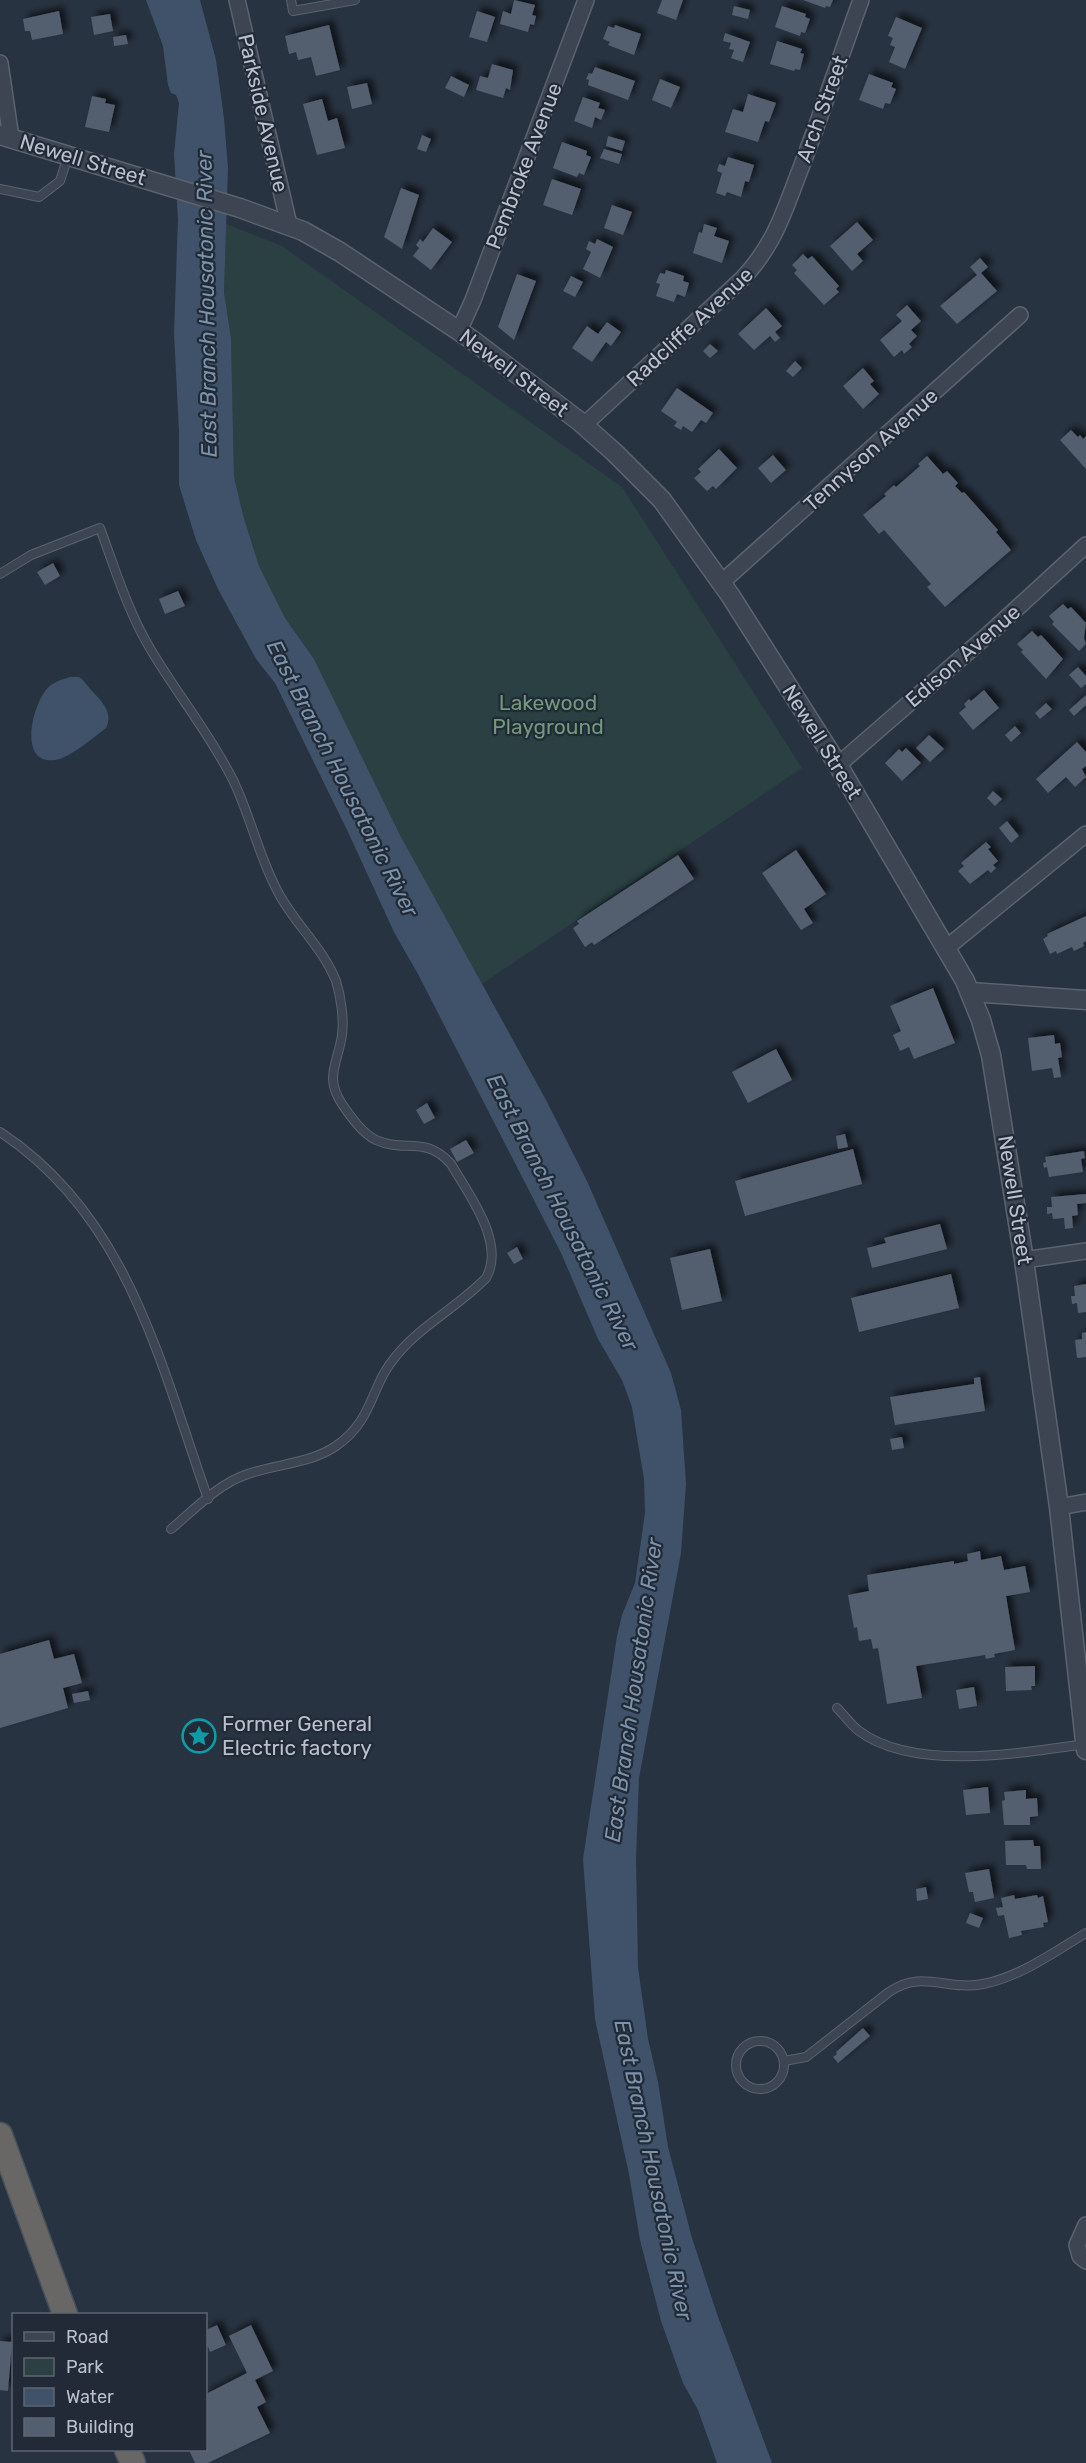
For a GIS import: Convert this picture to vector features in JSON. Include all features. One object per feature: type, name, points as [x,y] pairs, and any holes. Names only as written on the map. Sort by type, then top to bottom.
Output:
[{"type":"highway","points":[[0,2135],[65,2313]]},
{"type":"street","name":"Parkside Avenue","points":[[237,0],[289,225]]},
{"type":"street","name":"Pembroke Avenue","points":[[459,331],[473,300],[586,0]]},
{"type":"street","name":"Arch Street","points":[[782,218],[861,0]]},
{"type":"street","points":[[0,63],[5,137]]},
{"type":"street","name":"Newell Street","points":[[5,137],[240,208],[289,225],[334,248],[459,331],[584,425],[662,500],[722,583],[838,765],[945,948],[970,992],[991,1055],[1024,1260],[1059,1507],[1086,1750]]},
{"type":"street","name":"Radcliffe Avenue","points":[[584,425],[759,261],[770,246],[782,218]]},
{"type":"street","name":"Tennyson Avenue","points":[[722,583],[1020,315]]},
{"type":"street","name":"Edison Avenue","points":[[838,765],[991,632],[1086,545]]},
{"type":"street","points":[[945,948],[1086,834]]},
{"type":"street","points":[[970,992],[1086,1000]]},
{"type":"street","points":[[1024,1260],[1086,1251]]},
{"type":"street","points":[[1059,1507],[1086,1502]]},
{"type":"street","points":[[1086,2225],[1077,2245],[1080,2256],[1086,2261]]},
{"type":"lane","points":[[291,0],[293,11],[355,0]]},
{"type":"lane","points":[[0,189],[39,197],[60,181],[68,156]]},
{"type":"lane","points":[[0,574],[31,555],[100,528],[149,648],[219,754],[246,808],[266,867],[276,888],[322,953],[337,984],[343,1020],[332,1076],[336,1093],[352,1118],[370,1137],[387,1143],[426,1146],[443,1155],[459,1178],[491,1239],[493,1262],[486,1278],[401,1350],[383,1376],[369,1410],[349,1436],[326,1453],[246,1474],[232,1480],[171,1529]]},
{"type":"lane","points":[[0,1131],[26,1151],[77,1200],[121,1268],[137,1300],[208,1499]]},
{"type":"lane","points":[[837,1708],[859,1731],[889,1747],[942,1756],[1007,1756],[1086,1744]]},
{"type":"lane","points":[[784,2061],[806,2057],[889,1992],[903,1984],[919,1980],[958,1986],[983,1984],[1021,1970],[1086,1934]]},
{"type":"lane","points":[[757,2041],[773,2044],[784,2061],[781,2078],[772,2086],[764,2089],[748,2086],[741,2080],[736,2069],[740,2052],[745,2046],[757,2041]]},
{"type":"green space","name":"Lakewood Playground","points":[[226,224],[282,246],[622,487],[802,768],[482,984],[400,835],[314,659],[285,618],[259,566],[234,477],[231,338],[224,292]]},
{"type":"water","name":"East Branch Housatonic River","points":[[146,0],[200,0],[216,60],[228,168],[224,292],[231,338],[234,477],[259,566],[285,618],[314,659],[400,835],[546,1100],[587,1181],[671,1373],[681,1410],[686,1484],[681,1553],[639,1778],[636,1859],[638,1967],[648,2039],[658,2082],[668,2147],[692,2238],[717,2314],[772,2463],[717,2463],[698,2410],[683,2383],[661,2321],[640,2240],[629,2174],[595,2019],[583,1859],[617,1636],[622,1615],[635,1583],[645,1513],[644,1479],[632,1407],[622,1380],[598,1339],[561,1253],[419,976],[394,932],[275,683],[256,659],[218,589],[196,540],[179,485],[174,333],[178,219],[174,154],[179,103],[168,85],[163,46]]},
{"type":"water","points":[[70,677],[79,677],[83,680],[102,702],[108,714],[106,728],[68,755],[55,760],[43,759],[36,754],[32,745],[31,733],[36,709],[48,687]]},
{"type":"building","points":[[514,0],[535,5],[532,15],[536,16],[534,25],[530,24],[528,32],[500,24],[503,11],[511,14]]},
{"type":"building","points":[[662,0],[683,0],[676,20],[657,13]]},
{"type":"building","points":[[803,0],[833,0],[830,7],[825,8]]},
{"type":"building","points":[[734,6],[750,10],[748,19],[732,15]]},
{"type":"building","points":[[782,6],[806,14],[805,17],[810,19],[805,33],[801,32],[800,36],[775,27]]},
{"type":"building","points":[[59,11],[63,34],[32,40],[30,31],[25,31],[23,19]]},
{"type":"building","points":[[477,11],[495,17],[487,42],[469,37]]},
{"type":"building","points":[[110,14],[113,31],[94,35],[91,17]]},
{"type":"building","points":[[896,17],[922,28],[905,69],[889,62],[895,47],[890,45],[893,38],[888,36]]},
{"type":"building","points":[[329,25],[340,70],[316,76],[311,57],[298,60],[296,52],[289,54],[285,36]]},
{"type":"building","points":[[615,25],[641,34],[634,55],[608,45],[610,42],[603,39],[608,26],[614,28]]},
{"type":"building","points":[[725,33],[750,42],[743,62],[731,58],[734,50],[729,49],[731,43],[723,41]]},
{"type":"building","points":[[126,35],[128,44],[114,46],[113,37]]},
{"type":"building","points":[[777,41],[802,49],[800,53],[804,54],[800,70],[795,69],[794,71],[770,64]]},
{"type":"building","points":[[492,64],[513,70],[510,90],[506,88],[503,98],[476,90],[480,76],[488,78]]},
{"type":"building","points":[[595,67],[635,81],[628,100],[588,85],[589,80],[586,79]]},
{"type":"building","points":[[869,74],[893,83],[891,87],[896,89],[890,104],[885,103],[883,109],[859,100]]},
{"type":"building","points":[[451,76],[469,85],[464,97],[445,88]]},
{"type":"building","points":[[660,79],[680,87],[671,108],[652,100]]},
{"type":"building","points":[[367,83],[372,104],[352,109],[347,87]]},
{"type":"building","points":[[748,94],[776,103],[769,122],[765,121],[758,142],[725,132],[733,109],[743,112]]},
{"type":"building","points":[[92,96],[106,99],[105,103],[115,105],[109,132],[85,127]]},
{"type":"building","points":[[583,97],[600,103],[598,108],[605,110],[601,120],[595,117],[592,128],[574,121]]},
{"type":"building","points":[[322,99],[328,121],[337,118],[345,148],[317,155],[303,104]]},
{"type":"building","points":[[422,135],[431,139],[426,152],[417,149]]},
{"type":"building","points":[[608,136],[625,141],[622,151],[606,146]]},
{"type":"building","points":[[562,142],[587,151],[586,155],[591,157],[584,175],[579,173],[577,177],[553,168]]},
{"type":"building","points":[[604,149],[622,154],[619,164],[600,158]]},
{"type":"building","points":[[728,157],[754,165],[749,182],[745,181],[741,197],[727,192],[725,196],[716,193],[722,173],[717,171],[719,164],[725,166]]},
{"type":"building","points":[[552,179],[581,189],[572,215],[543,205]]},
{"type":"building","points":[[401,188],[419,195],[402,249],[384,237]]},
{"type":"building","points":[[612,205],[632,212],[623,235],[604,228]]},
{"type":"building","points":[[857,222],[873,240],[857,254],[863,261],[852,271],[830,246]]},
{"type":"building","points":[[704,224],[717,228],[714,236],[729,241],[722,263],[693,253],[699,232],[702,233]]},
{"type":"building","points":[[433,228],[452,242],[431,270],[413,256],[419,248],[416,245],[420,239],[423,242]]},
{"type":"building","points":[[597,239],[613,247],[600,278],[583,269],[591,252],[586,249],[589,241],[595,244]]},
{"type":"building","points":[[803,254],[808,259],[812,256],[839,286],[836,289],[839,292],[824,305],[794,273],[797,270],[792,265]]},
{"type":"building","points":[[980,258],[988,267],[981,273],[997,291],[957,324],[940,306],[977,275],[970,267]]},
{"type":"building","points":[[666,270],[684,276],[683,281],[689,283],[685,297],[677,294],[674,302],[656,296],[660,284],[656,283],[660,273],[665,274]]},
{"type":"building","points":[[517,274],[536,281],[514,340],[498,327]]},
{"type":"building","points":[[571,276],[583,282],[575,297],[563,291]]},
{"type":"building","points":[[907,305],[921,321],[911,330],[917,336],[909,344],[912,347],[904,354],[902,350],[894,357],[880,340],[902,321],[896,315]]},
{"type":"building","points":[[766,308],[782,326],[775,332],[780,338],[775,342],[770,336],[754,350],[738,334]]},
{"type":"building","points":[[607,322],[621,332],[611,346],[606,342],[592,362],[572,348],[587,326],[598,334]]},
{"type":"building","points":[[710,344],[718,351],[710,358],[703,351]]},
{"type":"building","points":[[795,361],[802,368],[793,377],[786,371]]},
{"type":"building","points":[[863,368],[874,381],[870,384],[879,394],[863,409],[843,386]]},
{"type":"building","points":[[677,388],[713,413],[706,423],[701,420],[692,432],[683,426],[681,430],[674,426],[677,422],[661,411]]},
{"type":"building","points":[[1071,430],[1083,439],[1086,436],[1086,469],[1060,440]]},
{"type":"building","points":[[719,449],[737,468],[716,489],[713,486],[707,491],[694,478],[701,472],[698,469]]},
{"type":"building","points":[[773,455],[786,470],[771,483],[758,468]]},
{"type":"building","points":[[927,456],[943,474],[947,471],[958,483],[955,486],[962,493],[964,492],[998,530],[996,532],[1011,550],[945,607],[927,587],[931,584],[884,530],[879,534],[863,515],[886,496],[884,494],[894,485],[896,487],[920,466],[918,464]]},
{"type":"building","points":[[53,563],[60,576],[45,585],[37,572]]},
{"type":"building","points":[[178,591],[185,606],[165,614],[159,599]]},
{"type":"building","points":[[1063,604],[1068,609],[1071,607],[1086,623],[1084,638],[1086,644],[1079,651],[1052,624],[1054,622],[1049,616]]},
{"type":"building","points":[[1032,631],[1038,637],[1041,635],[1063,659],[1046,679],[1021,652],[1023,650],[1017,644]]},
{"type":"building","points":[[1078,667],[1086,676],[1086,684],[1081,688],[1069,675]]},
{"type":"building","points":[[984,690],[999,708],[973,730],[959,713],[966,707],[964,704],[969,699],[971,701]]},
{"type":"building","points":[[1086,695],[1086,705],[1074,716],[1069,710]]},
{"type":"building","points":[[1046,703],[1052,709],[1040,719],[1035,713]]},
{"type":"building","points":[[1015,726],[1021,733],[1011,742],[1005,735]]},
{"type":"building","points":[[929,735],[944,749],[930,762],[916,748]]},
{"type":"building","points":[[1077,742],[1086,752],[1086,766],[1082,769],[1086,777],[1075,787],[1066,777],[1048,793],[1036,779]]},
{"type":"building","points":[[906,748],[921,763],[902,781],[885,763],[899,749],[902,752]]},
{"type":"building","points":[[993,791],[1002,799],[995,806],[987,798]]},
{"type":"building","points":[[1007,821],[1019,836],[1011,843],[999,828]]},
{"type":"building","points":[[986,842],[991,847],[988,849],[998,861],[993,865],[996,868],[991,873],[988,870],[970,884],[958,871],[964,866],[961,863]]},
{"type":"building","points":[[796,850],[826,894],[804,909],[813,923],[801,930],[762,873]]},
{"type":"building","points":[[678,855],[694,879],[594,945],[592,942],[585,947],[573,928],[579,924],[577,921]]},
{"type":"building","points":[[1086,916],[1084,946],[1074,951],[1072,947],[1057,954],[1056,951],[1050,954],[1043,939],[1048,936],[1047,934]]},
{"type":"building","points":[[933,988],[955,1043],[914,1059],[909,1047],[900,1051],[893,1035],[901,1031],[890,1006]]},
{"type":"building","points":[[1054,1035],[1055,1044],[1060,1043],[1062,1057],[1058,1058],[1061,1077],[1054,1078],[1052,1068],[1032,1071],[1028,1038]]},
{"type":"building","points":[[776,1049],[792,1080],[748,1103],[732,1072]]},
{"type":"building","points":[[427,1103],[435,1118],[424,1124],[416,1110]]},
{"type":"building","points":[[845,1134],[848,1147],[838,1149],[836,1136]]},
{"type":"building","points":[[466,1140],[474,1153],[457,1162],[450,1149]]},
{"type":"building","points":[[853,1149],[862,1184],[745,1216],[735,1181]]},
{"type":"building","points":[[1084,1151],[1085,1158],[1081,1159],[1083,1172],[1049,1177],[1047,1167],[1044,1168],[1043,1163],[1046,1162],[1045,1157]]},
{"type":"building","points":[[1086,1194],[1086,1203],[1077,1204],[1078,1215],[1072,1216],[1073,1228],[1065,1229],[1064,1218],[1053,1219],[1052,1213],[1047,1214],[1047,1207],[1052,1207],[1051,1197]]},
{"type":"building","points":[[940,1224],[947,1249],[872,1268],[867,1248],[886,1243],[884,1238]]},
{"type":"building","points":[[517,1247],[523,1259],[514,1264],[507,1253]]},
{"type":"building","points":[[710,1249],[722,1301],[682,1310],[670,1258]]},
{"type":"building","points":[[951,1274],[959,1308],[859,1332],[851,1298]]},
{"type":"building","points":[[1086,1284],[1086,1312],[1078,1313],[1077,1303],[1072,1304],[1071,1296],[1075,1296],[1074,1286]]},
{"type":"building","points":[[1086,1332],[1086,1357],[1077,1358],[1075,1340],[1082,1339],[1082,1333]]},
{"type":"building","points":[[980,1377],[985,1411],[895,1425],[890,1397],[974,1384],[974,1378]]},
{"type":"building","points":[[902,1437],[904,1448],[892,1450],[890,1439]]},
{"type":"building","points":[[980,1551],[981,1560],[1001,1556],[1004,1570],[1025,1566],[1030,1592],[1006,1596],[1015,1650],[994,1654],[995,1657],[986,1659],[985,1655],[916,1666],[922,1698],[887,1704],[878,1648],[873,1649],[871,1639],[859,1641],[857,1627],[854,1628],[848,1595],[869,1591],[867,1575],[954,1561],[954,1564],[968,1561],[967,1554]]},
{"type":"building","points":[[49,1640],[54,1659],[74,1654],[82,1683],[63,1688],[68,1708],[0,1728],[0,1654]]},
{"type":"building","points":[[1035,1666],[1035,1686],[1031,1686],[1032,1690],[1006,1691],[1005,1667]]},
{"type":"building","points":[[974,1687],[977,1706],[959,1709],[956,1690]]},
{"type":"building","points":[[88,1691],[90,1700],[74,1703],[72,1694]]},
{"type":"building","points":[[988,1787],[990,1813],[966,1815],[963,1790]]},
{"type":"building","points":[[1026,1790],[1026,1799],[1037,1798],[1038,1816],[1030,1817],[1030,1825],[1004,1825],[1002,1801],[1005,1800],[1004,1792]]},
{"type":"building","points":[[1033,1840],[1034,1846],[1040,1846],[1041,1869],[1027,1869],[1026,1865],[1006,1865],[1005,1841]]},
{"type":"building","points":[[989,1869],[994,1898],[975,1902],[973,1892],[969,1892],[965,1873]]},
{"type":"building","points":[[926,1887],[928,1899],[917,1901],[916,1889]]},
{"type":"building","points":[[1014,1895],[1015,1899],[1043,1896],[1048,1922],[1043,1923],[1044,1927],[1021,1931],[1022,1935],[1009,1938],[1004,1915],[998,1916],[996,1908],[1003,1907],[1001,1898]]},
{"type":"building","points":[[970,1913],[983,1918],[979,1928],[966,1923]]},
{"type":"building","points":[[863,2028],[870,2036],[838,2063],[833,2057],[837,2054],[836,2052]]},
{"type":"building","points":[[217,2325],[226,2345],[210,2352],[207,2344],[207,2330]]},
{"type":"building","points":[[251,2325],[273,2371],[255,2380],[266,2402],[257,2407],[270,2433],[208,2463],[195,2463],[189,2451],[207,2451],[207,2393],[247,2373],[229,2336]]},
{"type":"building","points":[[0,2341],[12,2342],[8,2391],[0,2390]]},
{"type":"place","name":"Former General Electric factory","points":[[199,1736]]}]
